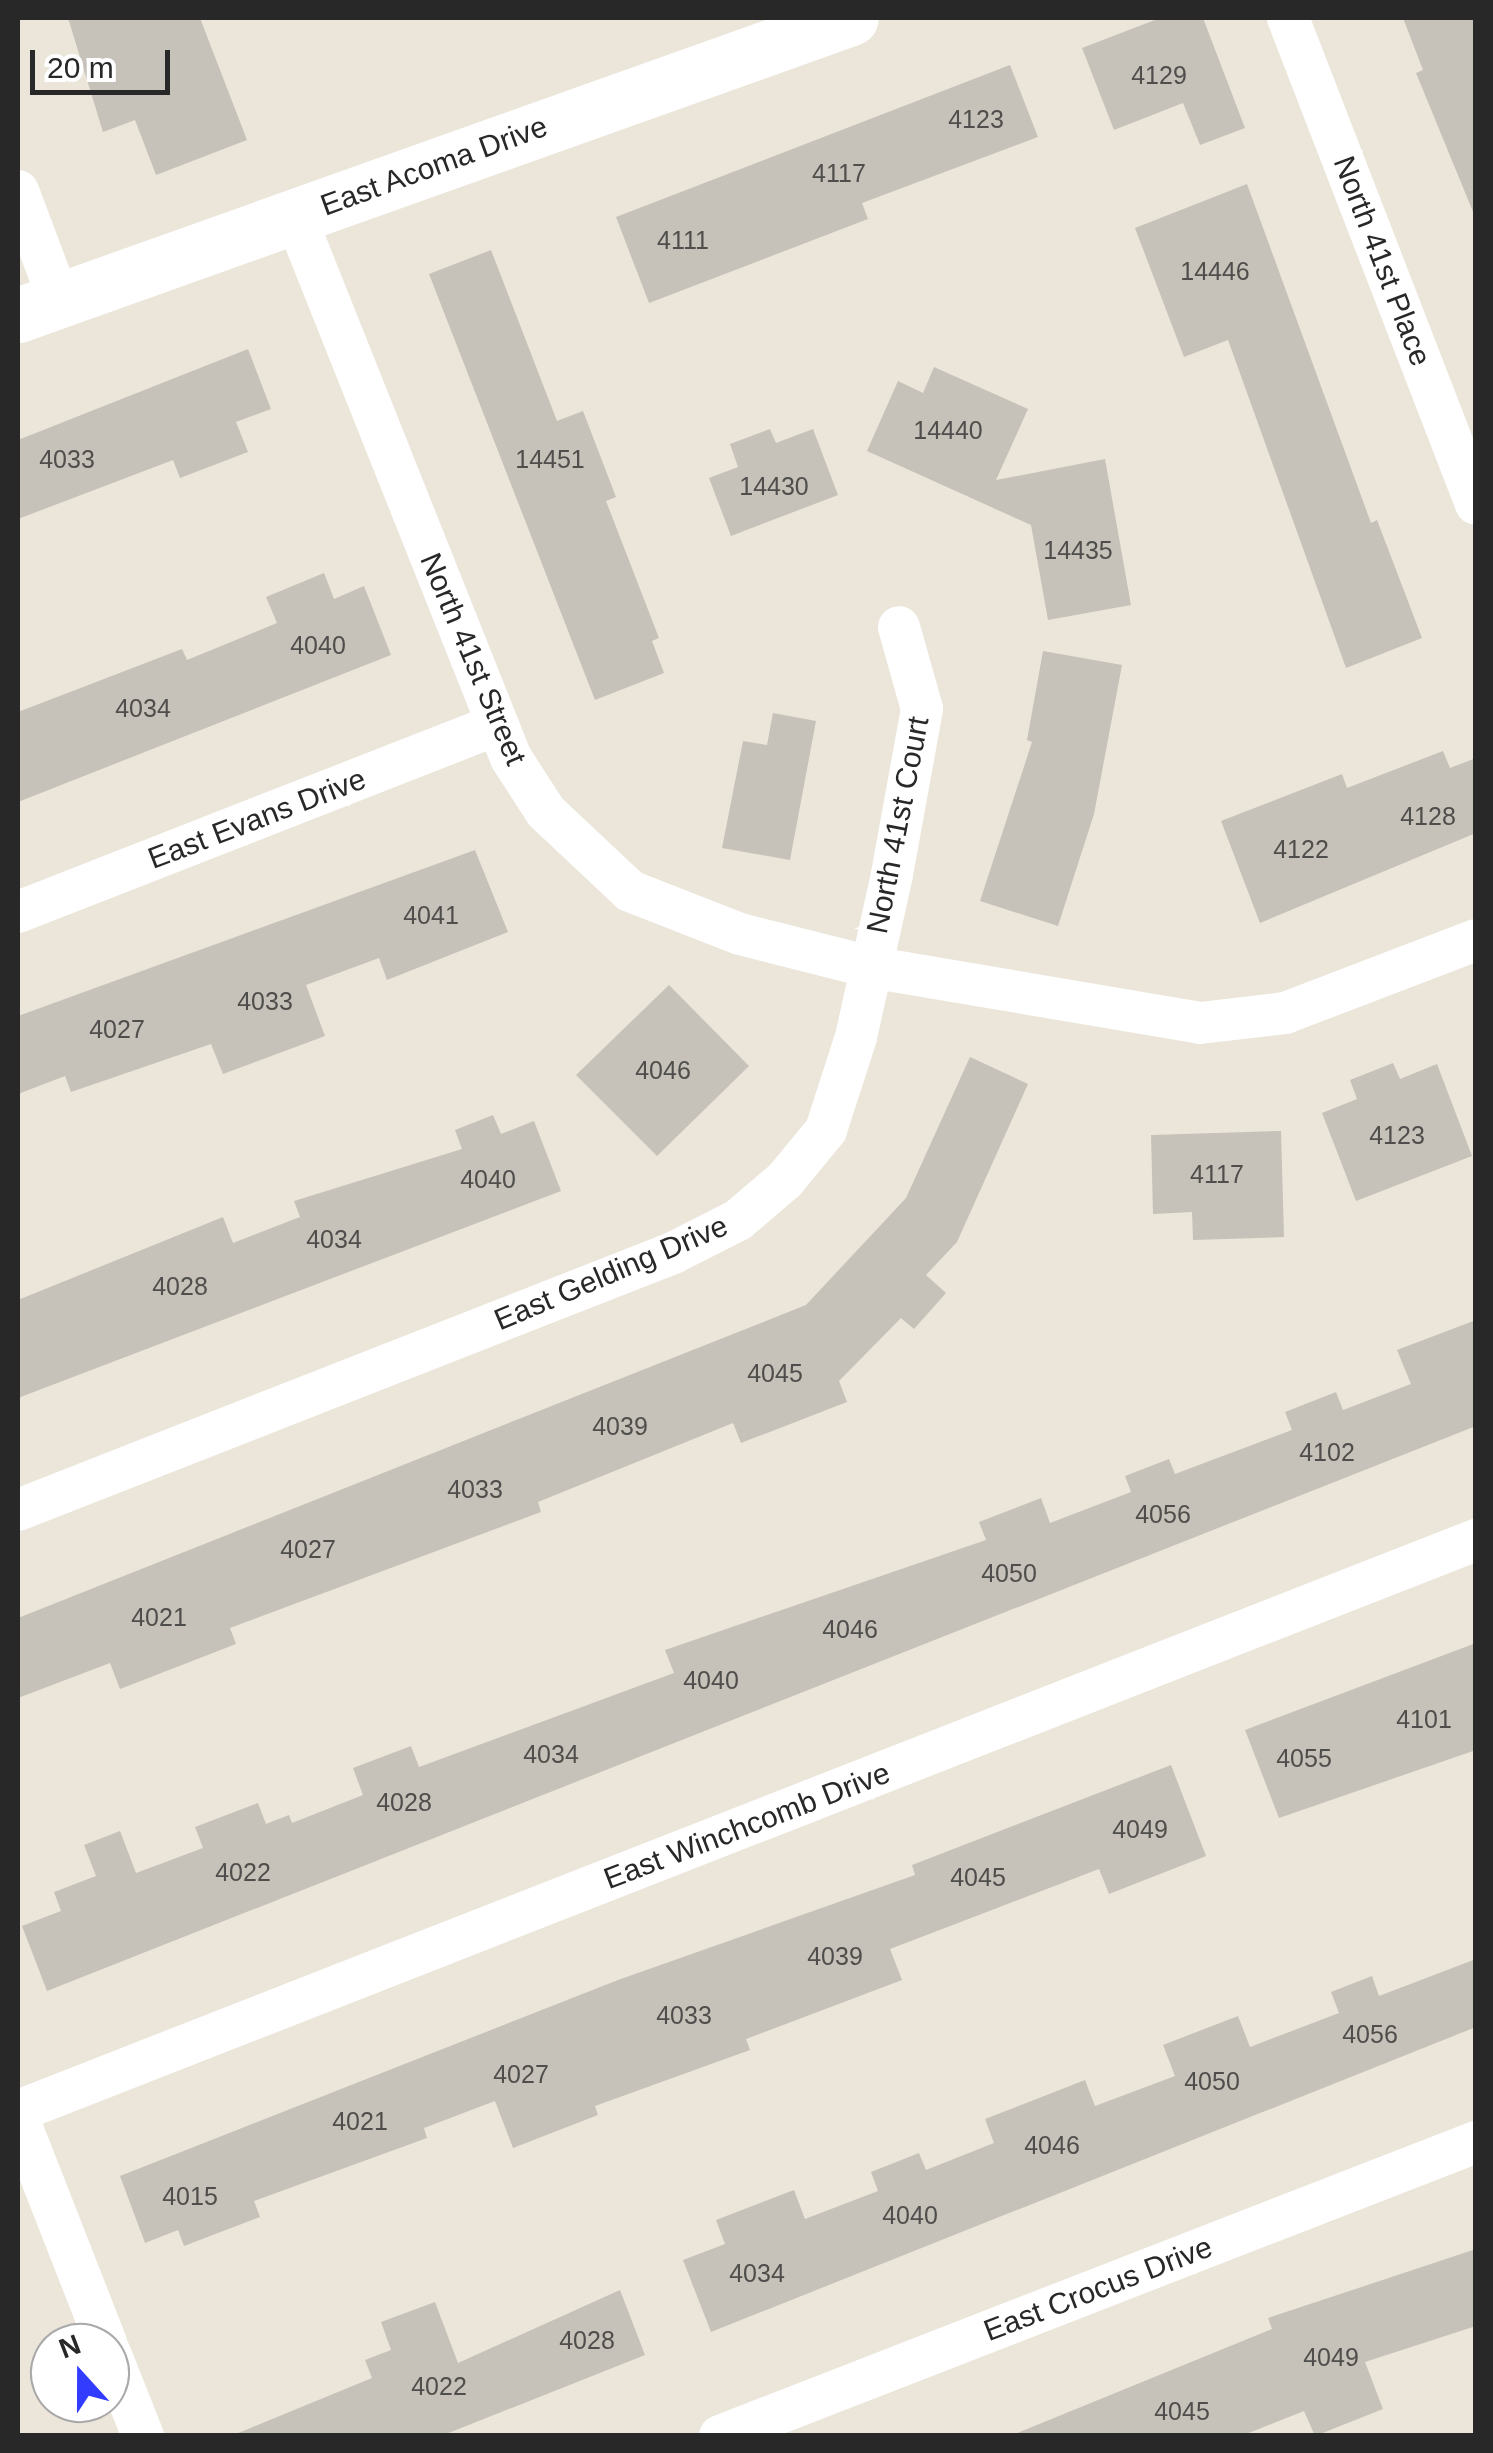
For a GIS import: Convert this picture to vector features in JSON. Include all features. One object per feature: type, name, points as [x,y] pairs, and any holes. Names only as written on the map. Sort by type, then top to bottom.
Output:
[{"type":"street","name":"East Acoma Drive","points":[[38,307],[851,18]]},
{"type":"street","name":"North 41st Place","points":[[1288,18],[1476,504]]},
{"type":"street","points":[[18,191],[38,307]]},
{"type":"street","name":"North 41st Street","points":[[295,216],[496,725],[546,812],[630,891],[740,934],[870,966]]},
{"type":"street","name":"North 41st Court","points":[[870,966],[922,709],[899,627]]},
{"type":"street","name":"East Evans Drive","points":[[18,912],[496,725]]},
{"type":"street","points":[[870,966],[1131,1015],[1247,1022],[1476,940]]},
{"type":"street","name":"East Gelding Drive","points":[[18,1510],[673,1253],[738,1220],[826,1130],[870,966]]},
{"type":"street","name":"East Winchcomb Drive","points":[[18,2114],[1476,1540]]},
{"type":"street","points":[[18,2114],[98,2323]]},
{"type":"street","name":"East Crocus Drive","points":[[720,2436],[1476,2142]]},
{"type":"street","points":[[130,2405],[142,2436]]},
{"type":"building","points":[[68,18],[200,18],[247,140],[156,175],[135,120],[103,132]]},
{"type":"building","points":[[1160,18],[1203,18],[1245,128],[1200,145],[1183,103],[1114,130],[1082,48]]},
{"type":"building","points":[[1403,18],[1476,18],[1476,219],[1416,73],[1423,70]]},
{"type":"building","points":[[1010,65],[1038,137],[862,203],[868,219],[649,303],[616,217]]},
{"type":"building","points":[[1247,184],[1371,523],[1377,520],[1422,638],[1346,668],[1228,340],[1184,357],[1135,228]]},
{"type":"building","points":[[491,250],[557,421],[583,411],[616,497],[606,501],[659,638],[652,641],[664,673],[595,700],[429,274]]},
{"type":"building","points":[[248,349],[271,409],[236,422],[248,452],[180,478],[173,460],[18,519],[18,440]]},
{"type":"building","points":[[934,367],[1028,409],[996,480],[1105,459],[1131,605],[1048,620],[1031,525],[867,451],[898,381],[923,393]]},
{"type":"building","points":[[770,429],[776,443],[813,429],[838,495],[731,536],[709,478],[738,467],[730,444]]},
{"type":"building","points":[[324,573],[334,599],[364,586],[391,655],[18,802],[18,712],[182,649],[187,660],[277,623],[266,597]]},
{"type":"building","points":[[1043,651],[1122,665],[1094,814],[1058,926],[980,901],[1032,742],[1027,740]]},
{"type":"building","points":[[773,713],[816,721],[790,860],[722,848],[743,741],[767,745]]},
{"type":"building","points":[[1443,751],[1450,768],[1476,758],[1476,833],[1260,923],[1221,821],[1342,774],[1347,788]]},
{"type":"building","points":[[475,850],[508,932],[387,980],[379,958],[306,985],[325,1036],[223,1074],[211,1044],[71,1092],[65,1076],[18,1094],[18,1016]]},
{"type":"building","points":[[669,985],[749,1066],[657,1156],[576,1075]]},
{"type":"building","points":[[970,1057],[1028,1084],[957,1242],[926,1275],[946,1293],[914,1329],[901,1318],[839,1381],[847,1402],[741,1443],[733,1423],[538,1502],[541,1512],[230,1628],[236,1644],[120,1689],[110,1663],[18,1698],[18,1618],[806,1305],[906,1198]]},
{"type":"building","points":[[1393,1063],[1400,1079],[1437,1064],[1472,1156],[1356,1201],[1322,1113],[1357,1099],[1350,1080]]},
{"type":"building","points":[[493,1115],[501,1134],[534,1121],[561,1191],[18,1398],[18,1300],[223,1217],[233,1243],[300,1217],[294,1201],[462,1149],[455,1130]]},
{"type":"building","points":[[1281,1131],[1284,1237],[1193,1240],[1192,1212],[1153,1214],[1151,1135]]},
{"type":"building","points":[[1476,1320],[1476,1426],[47,1991],[22,1926],[61,1911],[54,1892],[96,1876],[84,1845],[120,1831],[136,1873],[203,1848],[195,1827],[258,1803],[266,1824],[289,1815],[292,1823],[363,1795],[353,1768],[411,1746],[419,1767],[674,1673],[665,1650],[986,1540],[979,1522],[1041,1498],[1050,1523],[1131,1492],[1125,1476],[1169,1459],[1175,1474],[1292,1430],[1285,1412],[1336,1392],[1343,1410],[1411,1384],[1397,1350]]},
{"type":"building","points":[[1476,1643],[1476,1750],[1279,1818],[1245,1730]]},
{"type":"building","points":[[1171,1765],[1206,1856],[1109,1894],[1099,1869],[890,1949],[902,1980],[746,2039],[750,2050],[595,2106],[598,2115],[513,2148],[495,2101],[424,2128],[427,2138],[254,2201],[260,2217],[184,2246],[178,2230],[145,2243],[120,2176],[618,1980],[915,1875],[912,1865]]},
{"type":"building","points":[[1476,1959],[1476,2027],[711,2332],[683,2260],[725,2244],[716,2220],[794,2190],[805,2219],[878,2191],[871,2172],[919,2153],[926,2170],[994,2143],[985,2119],[1085,2080],[1095,2106],[1175,2076],[1163,2045],[1238,2016],[1250,2047],[1339,2013],[1331,1992],[1372,1976],[1379,1996]]},
{"type":"building","points":[[1476,2249],[1476,2326],[1365,2362],[1383,2409],[1315,2436],[1304,2411],[1241,2436],[1010,2436],[1272,2329],[1268,2318]]},
{"type":"building","points":[[620,2290],[645,2355],[441,2436],[231,2436],[372,2378],[365,2360],[391,2350],[381,2322],[435,2302],[458,2363]]}]
